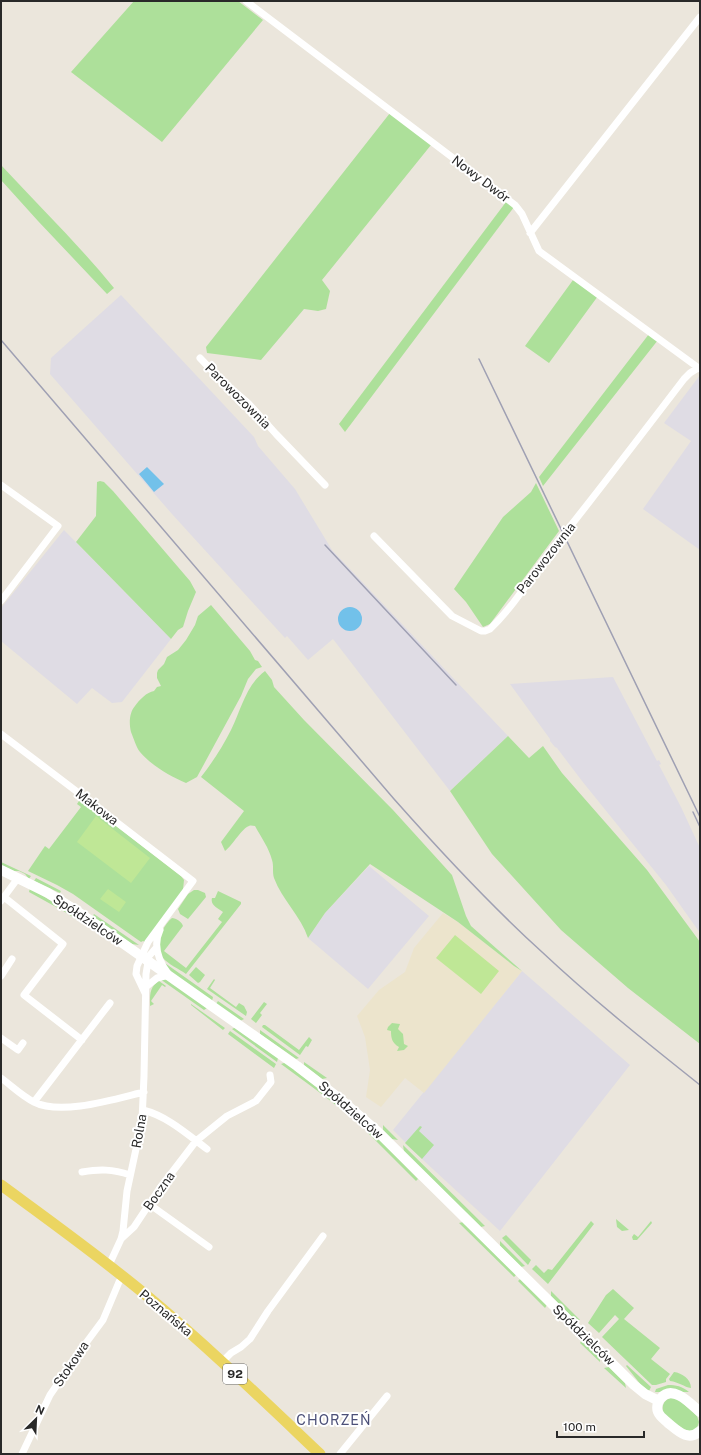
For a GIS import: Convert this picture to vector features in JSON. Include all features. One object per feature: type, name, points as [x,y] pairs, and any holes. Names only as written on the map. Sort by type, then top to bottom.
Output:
[{"type":"main road","name":"Poznańska","points":[[1,1185],[123,1276],[194,1336],[320,1454]]},
{"type":"street","name":"Nowy Dwór","points":[[246,1],[515,205],[522,214],[539,251],[699,368]]},
{"type":"street","points":[[530,233],[700,17]]},
{"type":"street","name":"Parowozownia","points":[[200,358],[220,379],[249,404],[325,485]]},
{"type":"street","name":"Parowozownia","points":[[374,536],[452,616],[481,631],[490,629],[529,581],[684,379],[690,373],[699,368]]},
{"type":"street","points":[[1,485],[58,526],[1,601]]},
{"type":"street","name":"Makowa","points":[[1,734],[193,881],[167,918]]},
{"type":"street","name":"Spółdzielców","points":[[1,870],[67,905],[145,958],[316,1080],[366,1120],[634,1384],[645,1394],[659,1401]]},
{"type":"street","points":[[18,878],[3,899],[63,944],[24,995],[82,1040]]},
{"type":"street","points":[[132,950],[148,942],[167,918]]},
{"type":"street","points":[[146,989],[157,978],[169,976],[161,964],[156,948],[159,933],[167,918]]},
{"type":"street","name":"Rolna","points":[[109,1265],[121,1239],[127,1191],[143,1110],[146,989],[139,983],[136,974],[137,966],[145,958],[148,942]]},
{"type":"street","points":[[145,958],[156,948]]},
{"type":"street","points":[[1,976],[12,959]]},
{"type":"street","points":[[34,1102],[110,1003]]},
{"type":"street","points":[[1,1038],[18,1050],[23,1043]]},
{"type":"street","name":"Boczna","points":[[121,1239],[134,1227],[160,1188],[196,1141],[227,1116],[256,1101],[271,1082],[270,1075]]},
{"type":"street","points":[[1,1078],[34,1102],[45,1106],[60,1107],[88,1105],[144,1092]]},
{"type":"street","points":[[143,1110],[156,1113],[206,1149]]},
{"type":"street","points":[[82,1172],[98,1170],[118,1171],[130,1175]]},
{"type":"street","points":[[149,1204],[209,1247]]},
{"type":"street","points":[[222,1362],[250,1339],[268,1311],[323,1236]]},
{"type":"street","name":"Stokowa","points":[[22,1454],[50,1395],[103,1320],[123,1276]]},
{"type":"street","points":[[699,1434],[690,1436],[681,1434],[659,1415],[657,1409],[659,1401],[667,1394],[677,1394],[700,1412]]},
{"type":"street","points":[[340,1454],[386,1396]]},
{"type":"shaded area","points":[[121,295],[254,437],[258,446],[295,489],[332,550],[508,736],[450,791],[333,639],[308,660],[287,636],[285,638],[172,514],[50,374],[51,358]]},
{"type":"shaded area","points":[[700,375],[700,550],[643,509],[691,441],[664,423]]},
{"type":"shaded area","points":[[64,530],[171,639],[122,702],[112,703],[92,688],[77,704],[1,641],[1,608]]},
{"type":"shaded area","points":[[613,677],[657,761],[659,760],[661,764],[659,765],[700,848],[700,933],[666,885],[550,741],[510,684]]},
{"type":"shaded area","points":[[369,866],[429,916],[368,989],[308,938],[325,913]]},
{"type":"shaded area","points":[[443,913],[458,922],[522,971],[424,1093],[405,1078],[381,1107],[366,1097],[370,1070],[365,1037],[357,1016],[379,990],[405,972],[414,948]]},
{"type":"shaded area","points":[[522,971],[630,1065],[500,1231],[393,1130]]},
{"type":"green space","points":[[134,1],[238,1],[263,20],[162,142],[71,72]]},
{"type":"green space","points":[[390,113],[431,145],[322,280],[330,291],[326,309],[318,311],[304,309],[261,360],[207,353],[206,347]]},
{"type":"green space","points":[[1,165],[73,241],[114,288],[107,294],[38,221],[1,180]]},
{"type":"green space","points":[[506,202],[514,207],[345,432],[339,424]]},
{"type":"green space","points":[[573,280],[598,296],[549,363],[525,346]]},
{"type":"green space","points":[[649,334],[658,340],[543,486],[539,477]]},
{"type":"green space","points":[[97,482],[104,482],[113,491],[190,581],[196,592],[183,627],[178,630],[171,639],[76,542],[96,516]]},
{"type":"green space","points":[[536,483],[559,531],[490,624],[483,627],[466,602],[454,589],[503,517],[531,492]]},
{"type":"green space","points":[[211,605],[262,667],[256,669],[248,679],[241,696],[197,777],[186,783],[150,762],[140,752],[131,732],[130,719],[133,709],[141,699],[154,691],[157,687],[161,686],[157,678],[158,670],[164,664],[167,657],[178,650],[186,640],[195,625],[198,616]]},
{"type":"green space","points":[[265,671],[272,680],[274,687],[304,720],[393,810],[452,875],[471,926],[522,971],[458,922],[370,864],[325,913],[308,938],[301,922],[277,886],[273,876],[273,862],[271,856],[255,826],[247,827],[225,851],[221,842],[244,811],[201,777],[228,736],[253,683]]},
{"type":"green space","points":[[508,736],[529,758],[543,746],[562,773],[647,870],[700,942],[700,1044],[628,988],[561,930],[492,854],[450,791]]},
{"type":"green space","points":[[79,801],[85,802],[181,876],[184,880],[183,890],[145,942],[141,942],[73,894],[28,871],[45,846],[49,849],[81,807],[77,804]]},
{"type":"green space","points":[[96,816],[150,858],[131,883],[77,842]]},
{"type":"green space","points":[[1,862],[31,876],[29,879],[25,874],[19,871],[14,871],[1,865]]},
{"type":"green space","points":[[36,878],[61,891],[60,893],[34,881]]},
{"type":"green space","points":[[30,888],[84,921],[82,923],[29,892]]},
{"type":"green space","points":[[108,889],[126,902],[119,912],[100,899]]},
{"type":"green space","points":[[194,890],[205,893],[206,897],[188,919],[180,914],[178,909],[188,894]]},
{"type":"green space","points":[[218,891],[241,902],[241,904],[186,974],[163,958],[160,953],[159,943],[162,931],[172,918],[179,920],[183,926],[164,951],[186,968],[222,922],[218,919],[223,912],[212,903],[212,898],[215,898]]},
{"type":"green space","points":[[94,914],[139,945],[132,944],[92,917]]},
{"type":"green space","points":[[455,935],[499,971],[481,994],[436,958]]},
{"type":"green space","points":[[162,961],[213,997],[212,1001],[168,970]]},
{"type":"green space","points":[[196,967],[205,975],[198,983],[189,975]]},
{"type":"green space","points":[[160,979],[167,979],[207,1008],[204,1010]]},
{"type":"green space","points":[[214,979],[215,980],[210,988],[236,1007],[239,1003],[244,1006],[247,1012],[246,1016],[207,989]]},
{"type":"green space","points":[[159,981],[166,986],[165,987],[162,985],[151,1001],[154,1004],[150,1006],[150,995],[153,986]]},
{"type":"green space","points":[[218,1001],[244,1019],[240,1021],[216,1004]]},
{"type":"green space","points":[[264,1002],[267,1004],[260,1013],[262,1015],[256,1023],[251,1019]]},
{"type":"green space","points":[[191,1004],[225,1028],[223,1030]]},
{"type":"green space","points":[[392,1023],[400,1024],[398,1029],[403,1034],[404,1044],[408,1046],[404,1050],[397,1051],[399,1047],[392,1040],[391,1031],[387,1030]]},
{"type":"green space","points":[[263,1025],[299,1050],[309,1037],[312,1040],[308,1047],[306,1046],[300,1055],[262,1027]]},
{"type":"green space","points":[[234,1028],[278,1058],[277,1062],[232,1029]]},
{"type":"green space","points":[[260,1030],[299,1058],[296,1059],[260,1034]]},
{"type":"green space","points":[[230,1031],[276,1064],[274,1068],[228,1034]]},
{"type":"green space","points":[[304,1062],[327,1078],[322,1079],[304,1065]]},
{"type":"green space","points":[[284,1063],[348,1111],[346,1113],[281,1064]]},
{"type":"green space","points":[[383,1125],[398,1140],[392,1139],[383,1130]]},
{"type":"green space","points":[[420,1126],[422,1127],[419,1131],[434,1145],[422,1159],[405,1143]]},
{"type":"green space","points":[[369,1129],[418,1179],[416,1181],[366,1131]]},
{"type":"green space","points":[[403,1145],[485,1226],[481,1227],[404,1152]]},
{"type":"green space","points":[[616,1219],[629,1230],[622,1231],[617,1227]]},
{"type":"green space","points":[[591,1221],[594,1224],[548,1284],[532,1269],[536,1265],[544,1273],[548,1269],[552,1270]]},
{"type":"green space","points":[[651,1221],[652,1223],[637,1240],[633,1240],[632,1237],[634,1234],[638,1237]]},
{"type":"green space","points":[[463,1222],[517,1274],[514,1277],[459,1223]]},
{"type":"green space","points":[[506,1235],[531,1260],[528,1265],[502,1238]]},
{"type":"green space","points":[[500,1241],[525,1266],[521,1267],[500,1246]]},
{"type":"green space","points":[[521,1278],[547,1305],[545,1308],[518,1281]]},
{"type":"green space","points":[[613,1289],[634,1308],[624,1319],[660,1348],[651,1359],[670,1374],[666,1379],[666,1382],[652,1385],[602,1337],[619,1319],[615,1315],[599,1333],[588,1323],[606,1295]]},
{"type":"green space","points":[[551,1291],[580,1320],[575,1320],[551,1296]]},
{"type":"green space","points":[[582,1340],[600,1357],[600,1362],[580,1343]]},
{"type":"green space","points":[[627,1365],[651,1387],[649,1391],[641,1385],[626,1366]]},
{"type":"green space","points":[[609,1367],[625,1383],[626,1388],[604,1368]]},
{"type":"green space","points":[[674,1372],[686,1377],[691,1385],[691,1388],[670,1381],[669,1379]]},
{"type":"green space","points":[[668,1385],[679,1386],[689,1392],[655,1392],[656,1389]]},
{"type":"green space","points":[[670,1398],[678,1399],[697,1416],[699,1422],[693,1431],[688,1431],[677,1425],[663,1413],[664,1404]]},
{"type":"water","points":[[147,467],[164,484],[154,492],[139,474]]},
{"type":"water","points":[[350,607],[358,611],[362,619],[358,627],[350,631],[342,627],[338,619],[342,611]]},
{"type":"railway","points":[[1,340],[394,799],[448,858],[522,934],[580,987],[700,1085]]},
{"type":"railway","points":[[479,359],[700,817]]},
{"type":"railway","points":[[325,545],[456,685]]},
{"type":"railway","points":[[693,812],[700,827]]},
{"type":"district","name":"CHORZEŃ","points":[[334,1420]]}]
